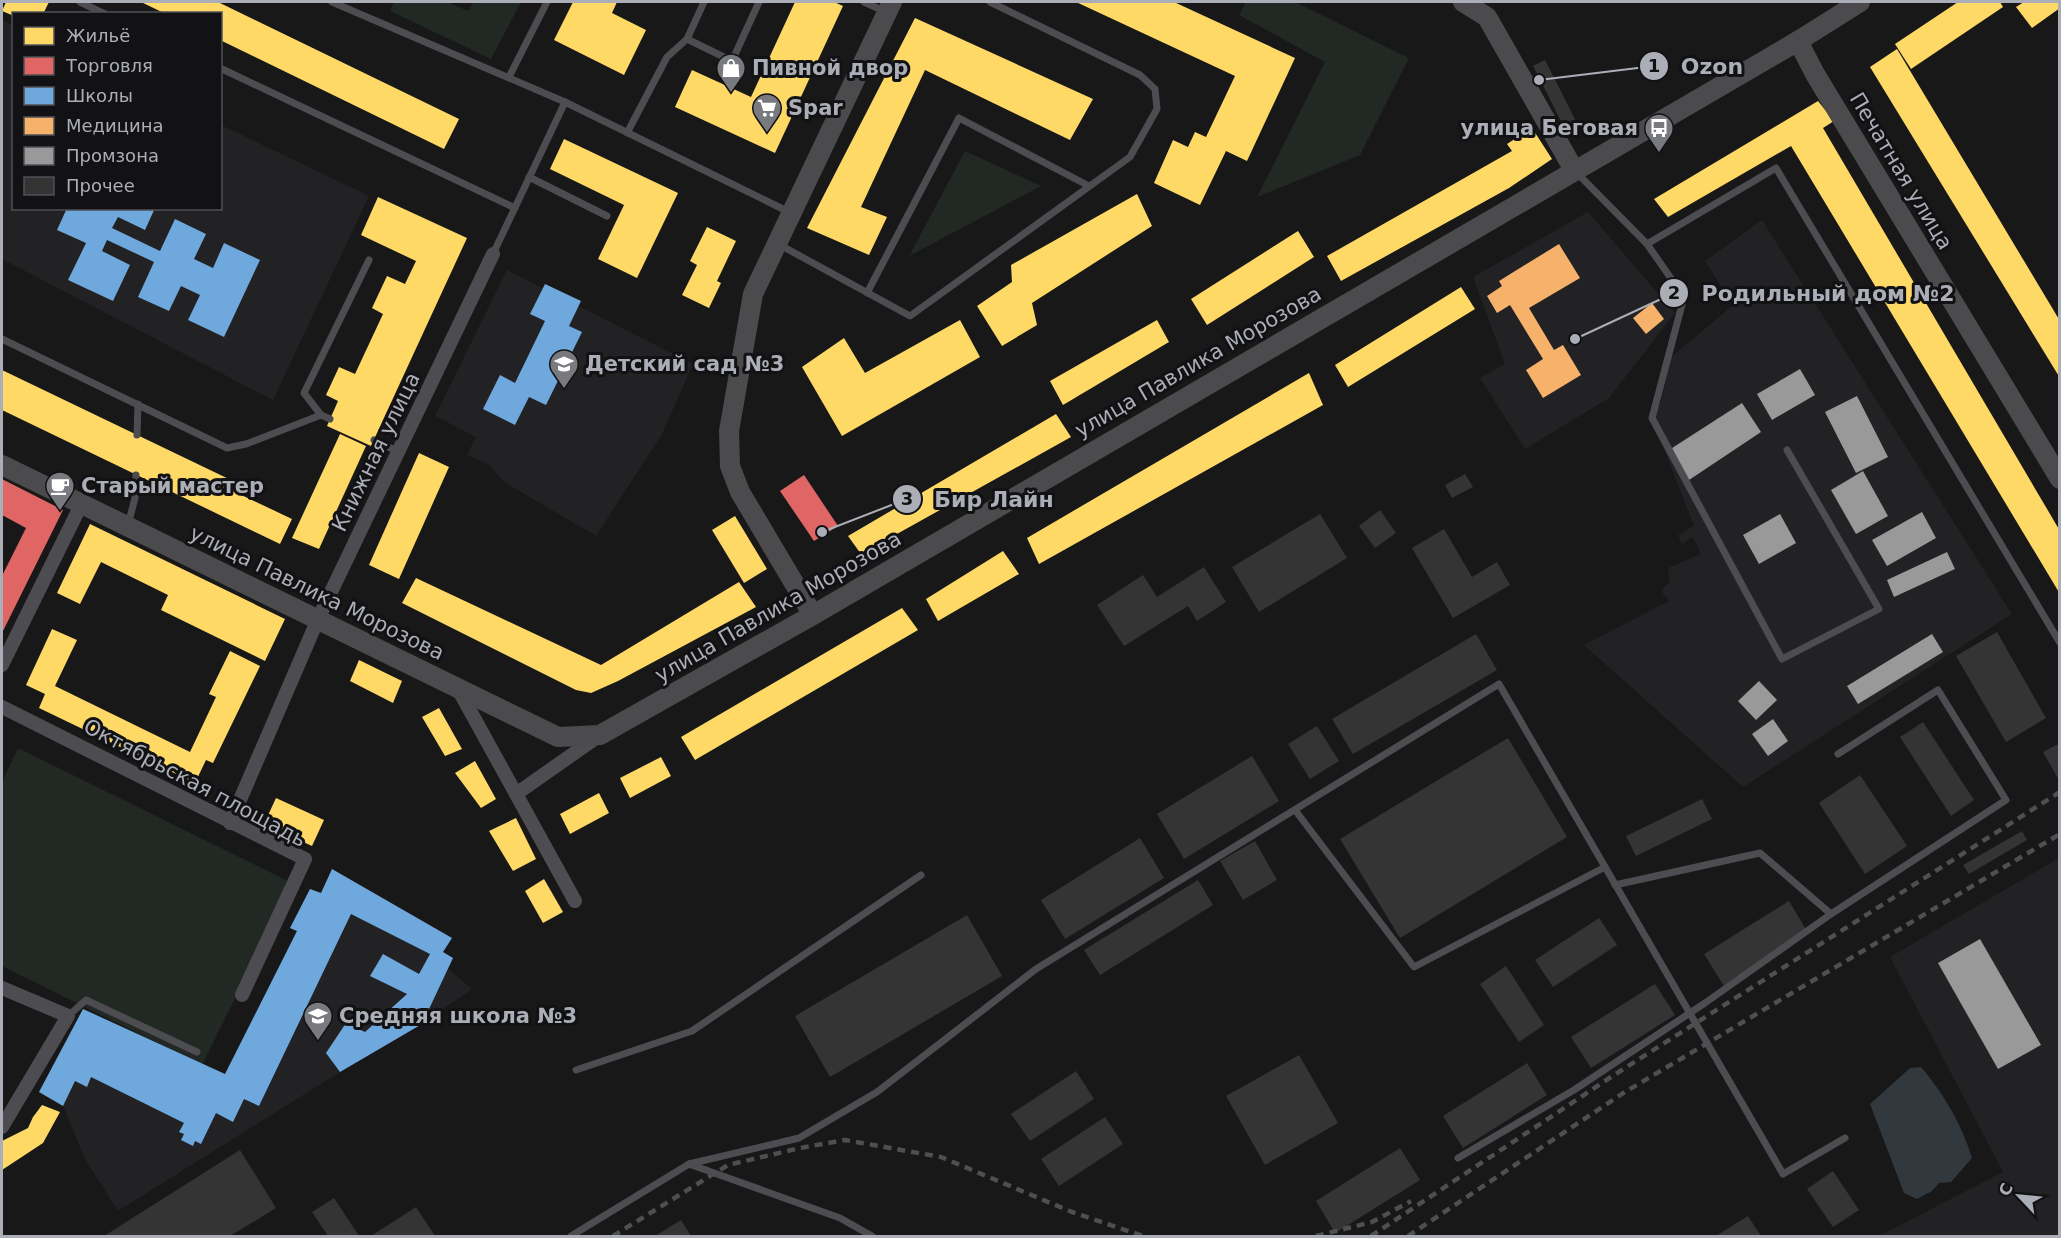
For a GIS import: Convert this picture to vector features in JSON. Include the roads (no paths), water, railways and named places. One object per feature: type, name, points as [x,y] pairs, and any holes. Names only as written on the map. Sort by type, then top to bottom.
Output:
[{"type":"street","points":[[1463,2],[1487,17],[1574,170]]},
{"type":"street","name":"улица Павлика Морозова","points":[[2,465],[558,737],[600,735],[813,615],[1798,41],[1860,2]]},
{"type":"street","points":[[813,615],[740,492],[728,456],[729,431],[753,294],[889,7]]},
{"type":"street","name":"Печатная улица","points":[[1798,41],[1815,74],[2060,479]]},
{"type":"street","name":"Книжная улица","points":[[230,823],[318,619],[493,254]]},
{"type":"street","points":[[2,665],[81,505]]},
{"type":"street","points":[[457,687],[575,901]]},
{"type":"street","name":"Октябрьская площадь","points":[[2,707],[305,859],[242,996]]},
{"type":"street","points":[[516,794],[600,735]]},
{"type":"street","points":[[2,988],[68,1016],[2,1126]]},
{"type":"lane","points":[[80,2],[101,12]]},
{"type":"lane","points":[[332,2],[351,5],[565,102],[791,213]]},
{"type":"lane","points":[[509,77],[547,2]]},
{"type":"lane","points":[[627,133],[667,57],[687,39],[704,2]]},
{"type":"lane","points":[[687,39],[732,61],[759,2]]},
{"type":"lane","points":[[864,2],[889,7]]},
{"type":"lane","points":[[776,244],[910,316],[1130,157],[1157,109],[1155,89],[1140,75],[990,2]]},
{"type":"lane","points":[[222,69],[515,208]]},
{"type":"lane","name":"Книжная улица","points":[[493,254],[565,102]]},
{"type":"lane","points":[[867,292],[959,118],[1089,186]]},
{"type":"lane","points":[[1647,244],[1776,168],[2060,643]]},
{"type":"lane","points":[[1574,170],[1647,244],[1684,297],[1652,418],[1782,659],[1879,609],[1787,450]]},
{"type":"lane","points":[[530,177],[607,216]]},
{"type":"lane","points":[[330,419],[321,415],[304,393],[369,260]]},
{"type":"lane","points":[[2,339],[227,448],[246,444],[321,415]]},
{"type":"lane","points":[[137,435],[138,405]]},
{"type":"lane","points":[[374,440],[399,452]]},
{"type":"lane","points":[[128,527],[135,498],[136,475]]},
{"type":"lane","points":[[571,1236],[689,1164],[799,1138],[877,1092],[1036,969],[1499,684],[1783,1174],[1845,1138]]},
{"type":"lane","points":[[1458,1158],[1574,1090],[1690,1013],[1831,914],[2006,800],[1938,690],[1838,754]]},
{"type":"lane","points":[[1295,810],[1414,967],[1605,867]]},
{"type":"lane","points":[[1615,885],[1760,853],[1831,914]]},
{"type":"lane","points":[[576,1070],[692,1031],[921,875]]},
{"type":"lane","points":[[68,1016],[86,1000],[197,1052]]},
{"type":"lane","points":[[689,1164],[840,1218],[872,1236]]},
{"type":"railway","points":[[1371,1236],[1611,1077],[2060,792]]},
{"type":"railway","points":[[1408,1236],[1625,1092],[2060,834]]},
{"type":"railway","points":[[613,1236],[728,1165],[845,1140],[941,1157],[1072,1212],[1143,1236]]},
{"type":"railway","points":[[1316,1236],[1372,1222],[1411,1201]]},
{"type":"place","name":"Ozon","points":[[1539,80]]},
{"type":"place","name":"Пивной двор","points":[[731,94]]},
{"type":"place","name":"Spar","points":[[767,134]]},
{"type":"place","name":"улица Беговая","points":[[1659,154]]},
{"type":"place","name":"Родильный дом №2","points":[[1575,339]]},
{"type":"place","name":"Детский сад №3","points":[[564,390]]},
{"type":"place","name":"Старый мастер","points":[[60,512]]},
{"type":"place","name":"Бир Лайн","points":[[822,532]]},
{"type":"place","name":"Средняя школа №3","points":[[318,1042]]}]
